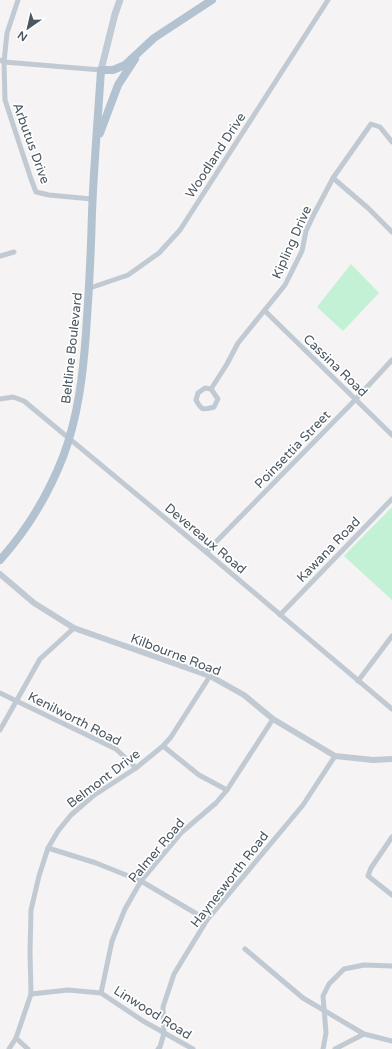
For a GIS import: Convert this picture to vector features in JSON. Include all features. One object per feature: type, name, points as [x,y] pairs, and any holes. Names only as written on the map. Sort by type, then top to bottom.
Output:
[{"type":"main road","points":[[120,0],[101,70],[113,70],[125,65],[154,38],[212,0]]},
{"type":"main road","points":[[96,143],[118,85],[126,75],[139,51]]},
{"type":"main road","name":"Beltline Boulevard","points":[[0,560],[16,541],[42,502],[56,474],[69,439],[78,405],[82,384],[90,288],[92,200],[101,70]]},
{"type":"street","name":"Arbutus Drive","points":[[18,0],[7,33],[2,61],[5,100],[36,192],[92,200]]},
{"type":"street","name":"Woodland Drive","points":[[90,288],[128,275],[159,253],[180,230],[328,0]]},
{"type":"street","points":[[2,61],[101,70]]},
{"type":"street","name":"Kipling Drive","points":[[211,389],[238,344],[285,285],[302,251],[306,231],[333,178],[370,124],[380,127],[392,142]]},
{"type":"street","points":[[333,178],[368,208],[392,232]]},
{"type":"street","points":[[0,256],[14,252]]},
{"type":"street","name":"Cassina Road","points":[[265,311],[392,435]]},
{"type":"street","name":"Poinsettia Street","points":[[206,552],[356,399],[392,360]]},
{"type":"street","name":"Kipling Drive","points":[[205,388],[211,389],[218,399],[214,407],[204,409],[201,408],[196,400],[198,392],[205,388]]},
{"type":"street","name":"Devereaux Road","points":[[0,399],[13,397],[20,399],[206,552],[392,709]]},
{"type":"street","name":"Kawana Road","points":[[280,615],[392,499]]},
{"type":"street","name":"Kilbourne Road","points":[[0,574],[34,603],[74,628],[210,676],[244,695],[273,719],[335,756],[373,760],[392,760]]},
{"type":"street","points":[[0,730],[40,658],[74,628]]},
{"type":"street","points":[[358,681],[392,636]]},
{"type":"street","name":"Belmont Drive","points":[[9,1049],[16,1038],[31,994],[31,910],[39,876],[48,848],[58,831],[72,815],[93,796],[136,768],[163,746],[171,737],[210,676]]},
{"type":"street","name":"Kenilworth Road","points":[[0,693],[116,749],[136,768]]},
{"type":"street","name":"Palmer Road","points":[[102,993],[112,941],[125,909],[141,881],[182,832],[216,803],[227,790],[273,719]]},
{"type":"street","points":[[163,746],[199,775],[227,790]]},
{"type":"street","name":"Haynesworth Road","points":[[158,1049],[164,1033],[164,1007],[174,974],[208,920],[303,805],[335,756]]},
{"type":"street","points":[[392,837],[371,868],[368,876],[392,895]]},
{"type":"street","points":[[48,848],[96,863],[141,881],[208,920]]},
{"type":"street","points":[[245,949],[303,998],[323,1008],[364,1034],[392,1041]]},
{"type":"street","points":[[323,1049],[326,1033],[323,996],[329,984],[344,969],[364,965],[392,966]]},
{"type":"street","name":"Linwood Road","points":[[31,994],[68,990],[102,993],[142,1021],[193,1049]]},
{"type":"street","points":[[335,1049],[364,1034]]},
{"type":"street","points":[[16,1038],[28,1049]]},
{"type":"green space","points":[[351,264],[379,293],[343,331],[317,307]]},
{"type":"green space","points":[[392,507],[392,600],[344,556]]}]
